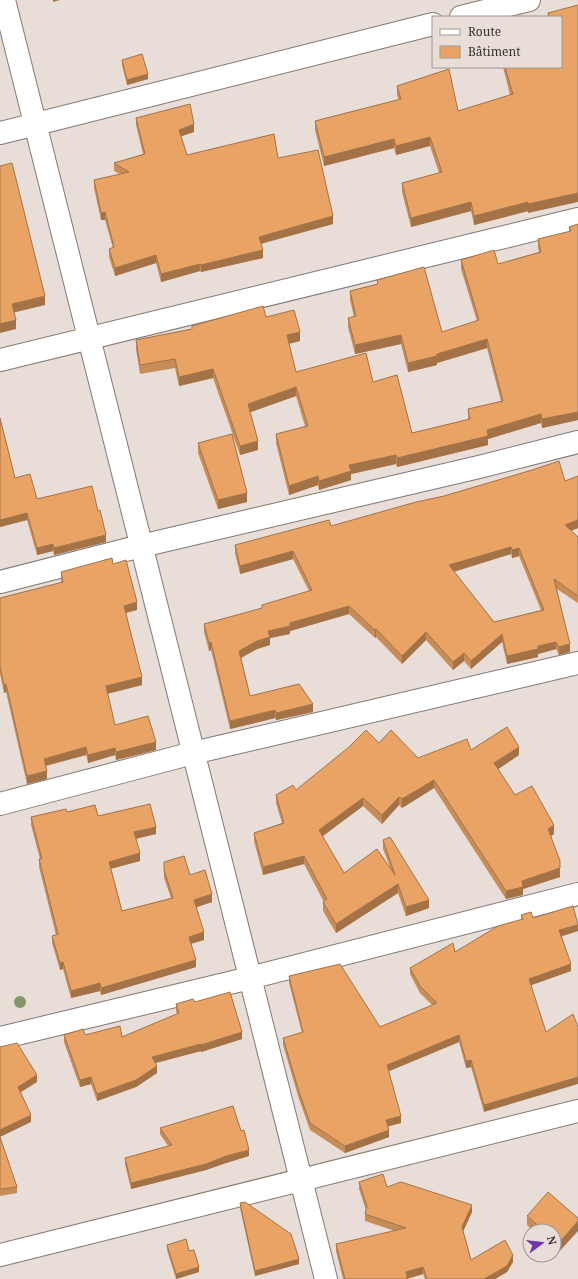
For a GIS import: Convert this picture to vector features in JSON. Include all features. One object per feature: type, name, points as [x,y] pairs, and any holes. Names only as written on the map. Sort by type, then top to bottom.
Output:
[{"type":"street","points":[[4,0],[326,1279]]},
{"type":"street","points":[[465,16],[529,0]]},
{"type":"street","points":[[0,133],[432,24]]},
{"type":"street","points":[[0,360],[578,219]]},
{"type":"street","points":[[0,582],[141,546],[479,467],[578,442]]},
{"type":"street","points":[[0,804],[193,753],[578,663]]},
{"type":"street","points":[[0,1038],[250,978],[578,894]]},
{"type":"street","points":[[0,1255],[578,1111]]},
{"type":"building","points":[[578,5],[578,193],[528,204],[528,202],[474,216],[471,202],[411,218],[402,183],[442,172],[430,137],[396,146],[394,139],[324,157],[315,121],[401,99],[397,86],[449,69],[458,111],[513,94],[505,68],[562,68],[562,16],[549,16],[548,13]]},
{"type":"building","points":[[142,54],[148,74],[127,80],[122,60]]},
{"type":"building","points":[[190,104],[194,124],[179,130],[187,155],[274,134],[278,158],[318,150],[333,216],[259,237],[263,250],[201,265],[161,274],[156,255],[115,268],[109,249],[114,247],[105,212],[101,213],[94,180],[129,172],[114,163],[145,154],[136,118]]},
{"type":"building","points":[[12,163],[45,296],[12,304],[16,320],[0,324],[0,166]]},
{"type":"building","points":[[578,224],[578,412],[542,419],[541,414],[487,430],[488,436],[397,458],[396,455],[349,465],[351,471],[319,481],[318,476],[289,486],[276,434],[308,426],[296,387],[248,404],[258,441],[240,446],[213,369],[179,377],[175,359],[140,365],[136,340],[192,329],[192,326],[263,306],[266,317],[294,310],[300,332],[287,335],[296,372],[366,353],[373,382],[397,375],[412,433],[470,419],[468,409],[503,401],[487,339],[437,354],[437,356],[408,363],[401,335],[355,345],[348,318],[356,316],[350,291],[378,284],[377,280],[424,267],[442,332],[479,320],[461,260],[494,250],[498,264],[541,252],[538,239],[571,231],[569,227]]},
{"type":"building","points":[[0,418],[15,478],[30,474],[37,499],[92,486],[106,535],[54,548],[53,544],[37,548],[27,513],[0,520]]},
{"type":"building","points":[[232,434],[247,493],[218,500],[198,443]]},
{"type":"building","points":[[559,461],[565,481],[578,476],[578,520],[565,525],[578,537],[578,596],[554,579],[570,644],[559,647],[556,642],[538,646],[538,649],[507,656],[502,634],[471,661],[464,653],[453,662],[426,632],[402,656],[376,629],[375,630],[349,606],[290,623],[290,626],[268,631],[270,637],[257,641],[239,651],[250,696],[299,684],[313,704],[276,713],[275,710],[230,721],[211,642],[209,643],[204,624],[262,608],[262,605],[312,590],[293,551],[240,566],[235,545],[329,520],[331,526],[416,502],[444,496]],"holes":[[[511,547],[512,550],[519,548],[544,610],[494,622],[449,565]]]},
{"type":"building","points":[[112,558],[113,564],[126,560],[137,602],[124,606],[142,677],[106,686],[115,725],[148,716],[156,742],[116,752],[115,748],[88,755],[86,747],[44,759],[47,771],[27,776],[6,684],[4,685],[0,667],[0,598],[63,582],[61,572]]},
{"type":"building","points":[[507,727],[519,747],[494,763],[515,795],[532,786],[554,825],[548,829],[560,861],[560,868],[522,881],[523,887],[506,891],[434,780],[402,799],[399,797],[382,815],[363,798],[319,830],[344,873],[377,849],[395,875],[383,840],[390,837],[429,900],[406,907],[398,884],[336,924],[323,902],[327,899],[304,856],[263,867],[254,833],[284,823],[276,795],[293,785],[296,790],[349,747],[366,730],[379,743],[391,730],[418,758],[467,739],[471,750]]},
{"type":"building","points":[[150,804],[156,827],[134,832],[140,853],[109,862],[122,911],[173,898],[164,870],[164,862],[184,856],[190,875],[205,870],[212,894],[194,900],[204,932],[189,937],[196,960],[101,988],[100,983],[71,991],[63,962],[60,963],[52,936],[58,934],[39,859],[42,859],[31,817],[66,809],[67,812],[95,805],[98,816]]},
{"type":"building","points":[[573,906],[578,925],[559,930],[571,964],[529,979],[546,1032],[573,1014],[578,1027],[578,1077],[484,1105],[471,1060],[466,1061],[459,1035],[387,1065],[401,1116],[386,1120],[389,1130],[345,1146],[310,1123],[283,1038],[303,1032],[289,976],[340,964],[380,1027],[437,1003],[420,986],[410,968],[453,943],[455,952],[498,926],[523,919],[521,915],[531,912],[533,918]]},
{"type":"building","points":[[230,992],[242,1032],[201,1045],[152,1057],[157,1066],[136,1080],[97,1094],[91,1077],[80,1080],[64,1035],[83,1029],[85,1035],[120,1026],[122,1037],[179,1013],[176,1004],[193,999],[195,1002]]},
{"type":"building","points":[[17,1043],[37,1075],[18,1087],[31,1115],[0,1130],[0,1047]]},
{"type":"building","points":[[233,1106],[241,1131],[244,1130],[249,1150],[226,1156],[206,1164],[131,1183],[125,1158],[172,1145],[160,1128]]},
{"type":"building","points":[[0,1137],[17,1187],[0,1189]]},
{"type":"building","points":[[383,1174],[387,1187],[401,1182],[472,1205],[462,1227],[471,1260],[505,1240],[513,1255],[507,1266],[484,1279],[427,1279],[423,1267],[406,1272],[407,1279],[345,1279],[336,1244],[406,1228],[365,1214],[367,1206],[359,1182]]},
{"type":"building","points":[[548,1192],[578,1218],[578,1221],[562,1239],[562,1223],[535,1223],[527,1216]]},
{"type":"building","points":[[245,1202],[291,1234],[299,1259],[255,1271],[240,1203]]},
{"type":"building","points":[[186,1239],[189,1251],[194,1250],[199,1267],[176,1274],[167,1245]]}]
